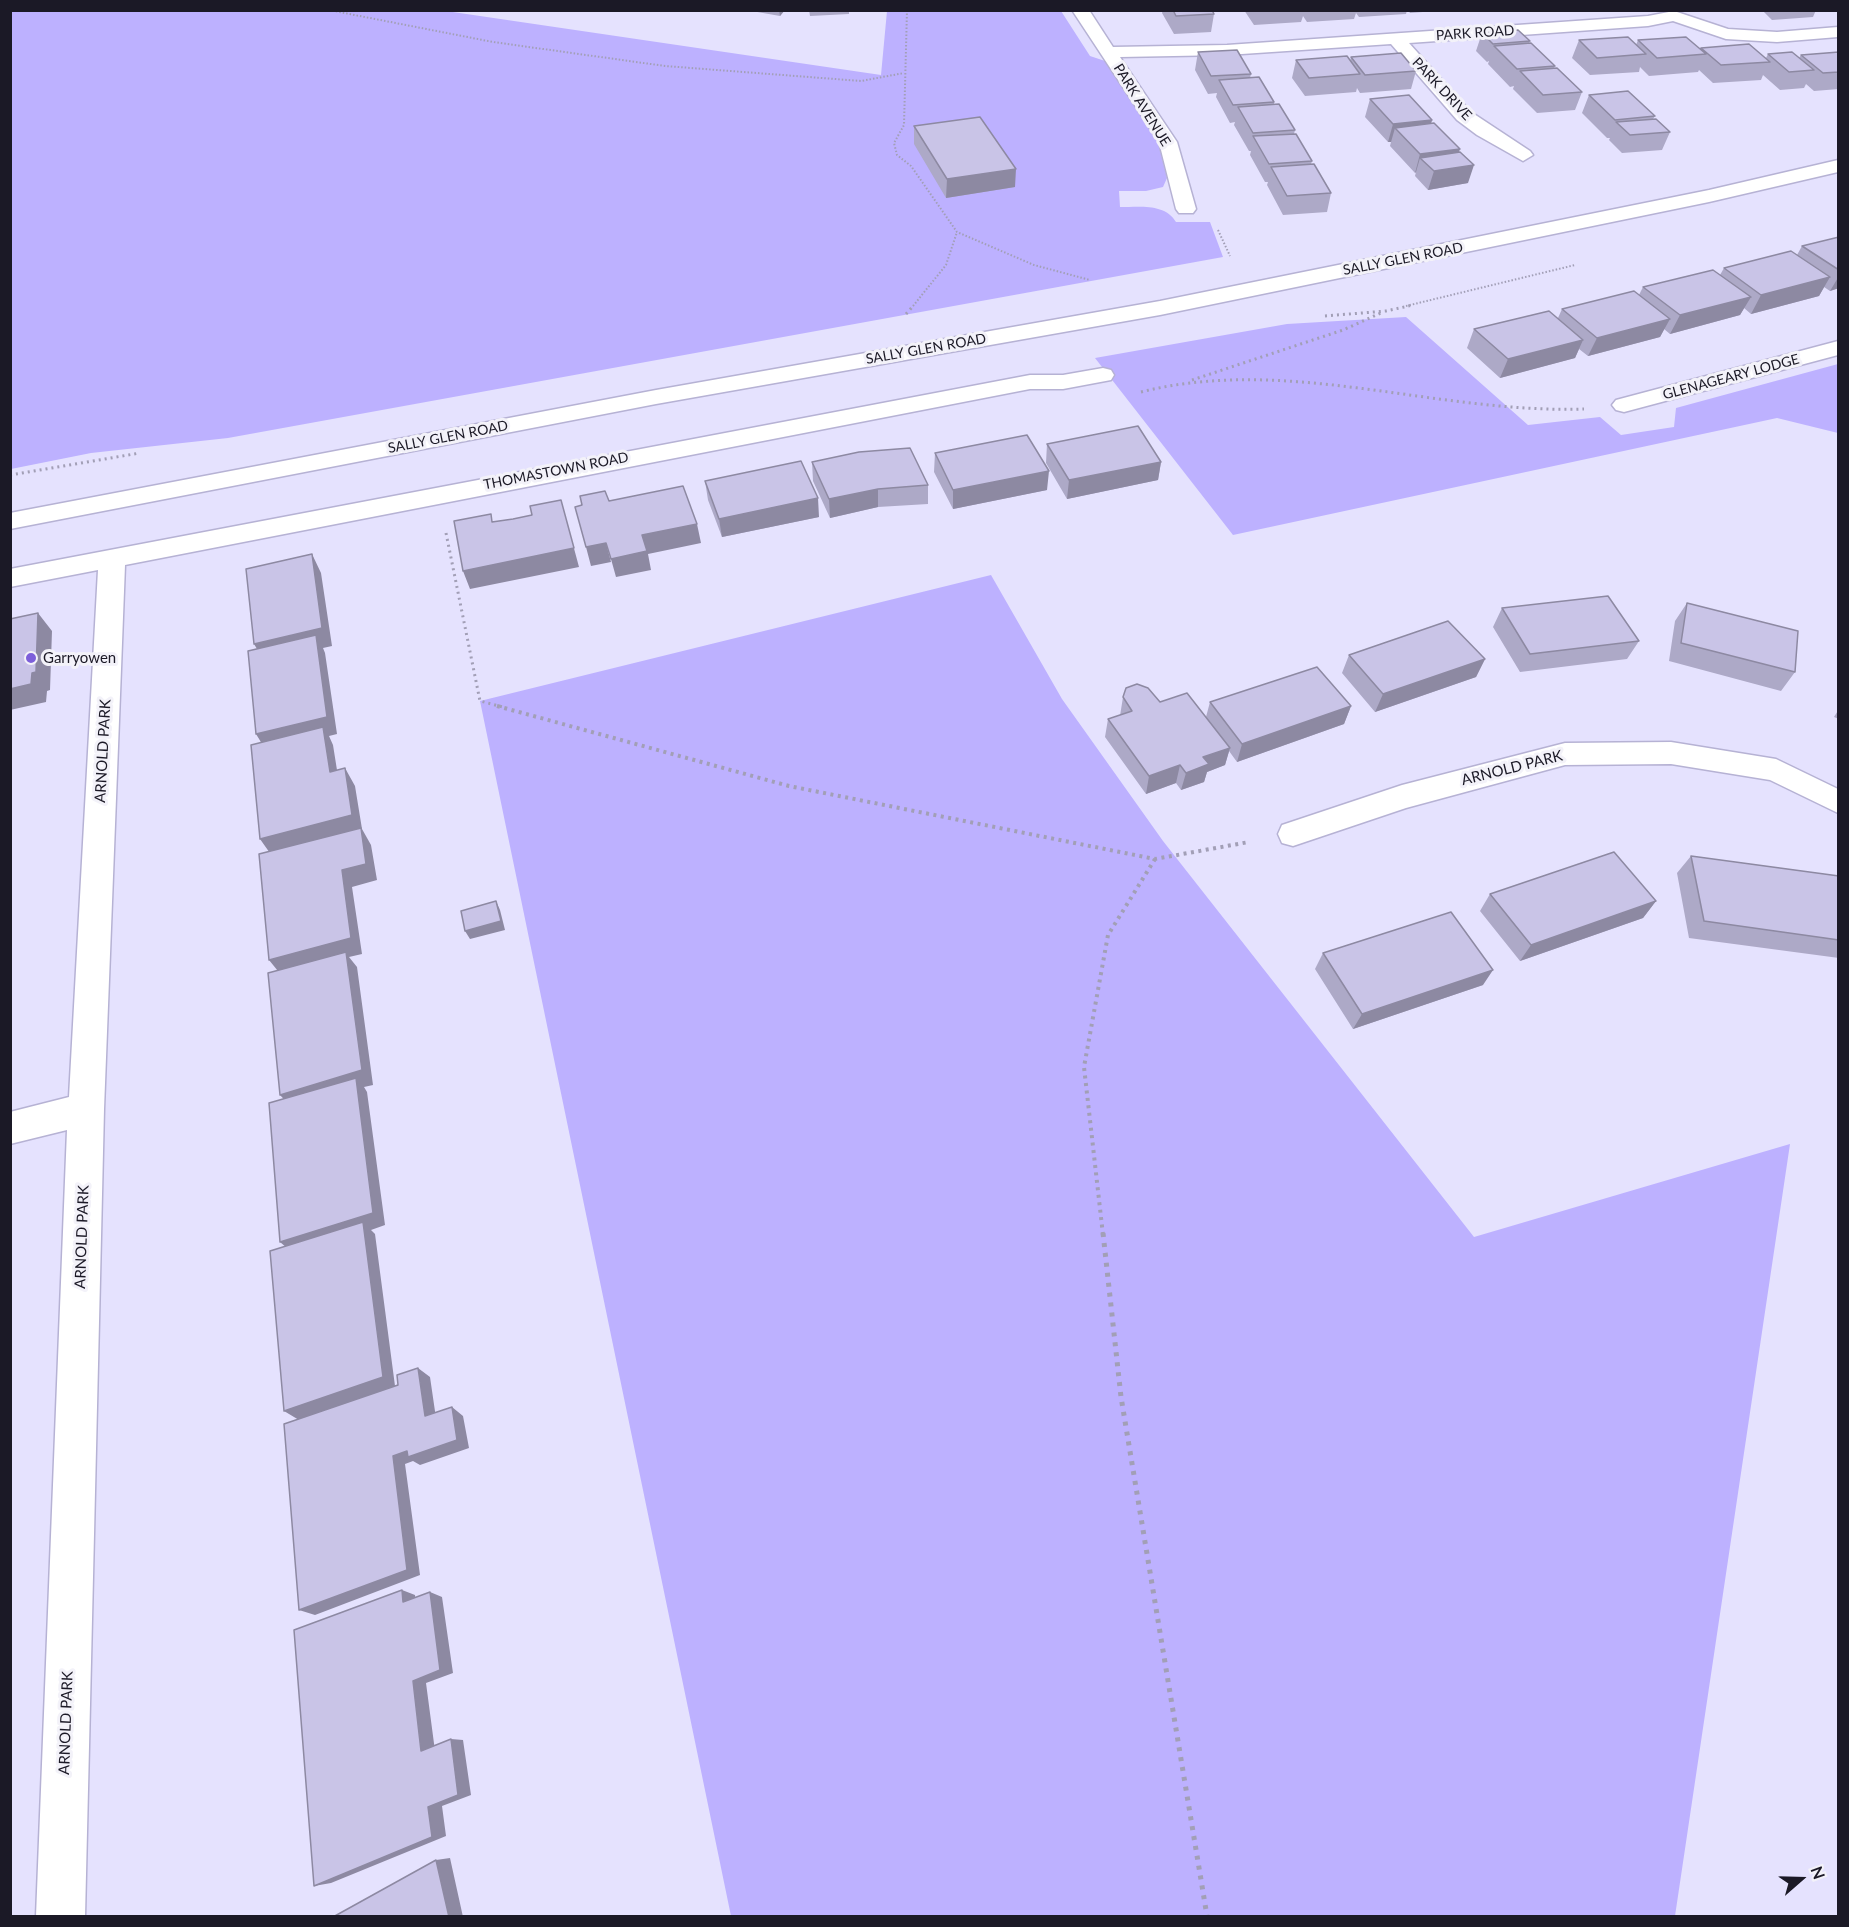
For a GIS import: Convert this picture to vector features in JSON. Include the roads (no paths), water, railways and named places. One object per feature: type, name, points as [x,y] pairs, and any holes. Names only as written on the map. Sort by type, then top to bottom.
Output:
[{"type":"street","name":"PARK AVENUE","points":[[1080,10],[1168,142],[1186,208]]},
{"type":"street","name":"PARK ROAD","points":[[1108,52],[1227,50],[1648,21],[1678,13],[1726,34],[1777,37],[1839,32]]},
{"type":"street","name":"PARK DRIVE","points":[[1395,38],[1464,116],[1523,154]]},
{"type":"street","name":"SALLY GLEN ROAD","points":[[10,520],[656,397],[1160,308],[1710,196],[1839,166]]},
{"type":"street","name":"GLENAGEARY LODGE","points":[[1624,405],[1839,348]]},
{"type":"street","name":"THOMASTOWN ROAD","points":[[10,578],[1030,382],[1063,382],[1103,375]]},
{"type":"street","name":"ARNOLD PARK","points":[[60,1917],[87,1109],[112,558]]},
{"type":"street","name":"ARNOLD PARK","points":[[1293,834],[1402,797],[1565,754],[1671,753],[1776,770],[1839,802]]},
{"type":"street","points":[[10,1128],[87,1109]]},
{"type":"place","name":"Garryowen","points":[[31,658]]}]
